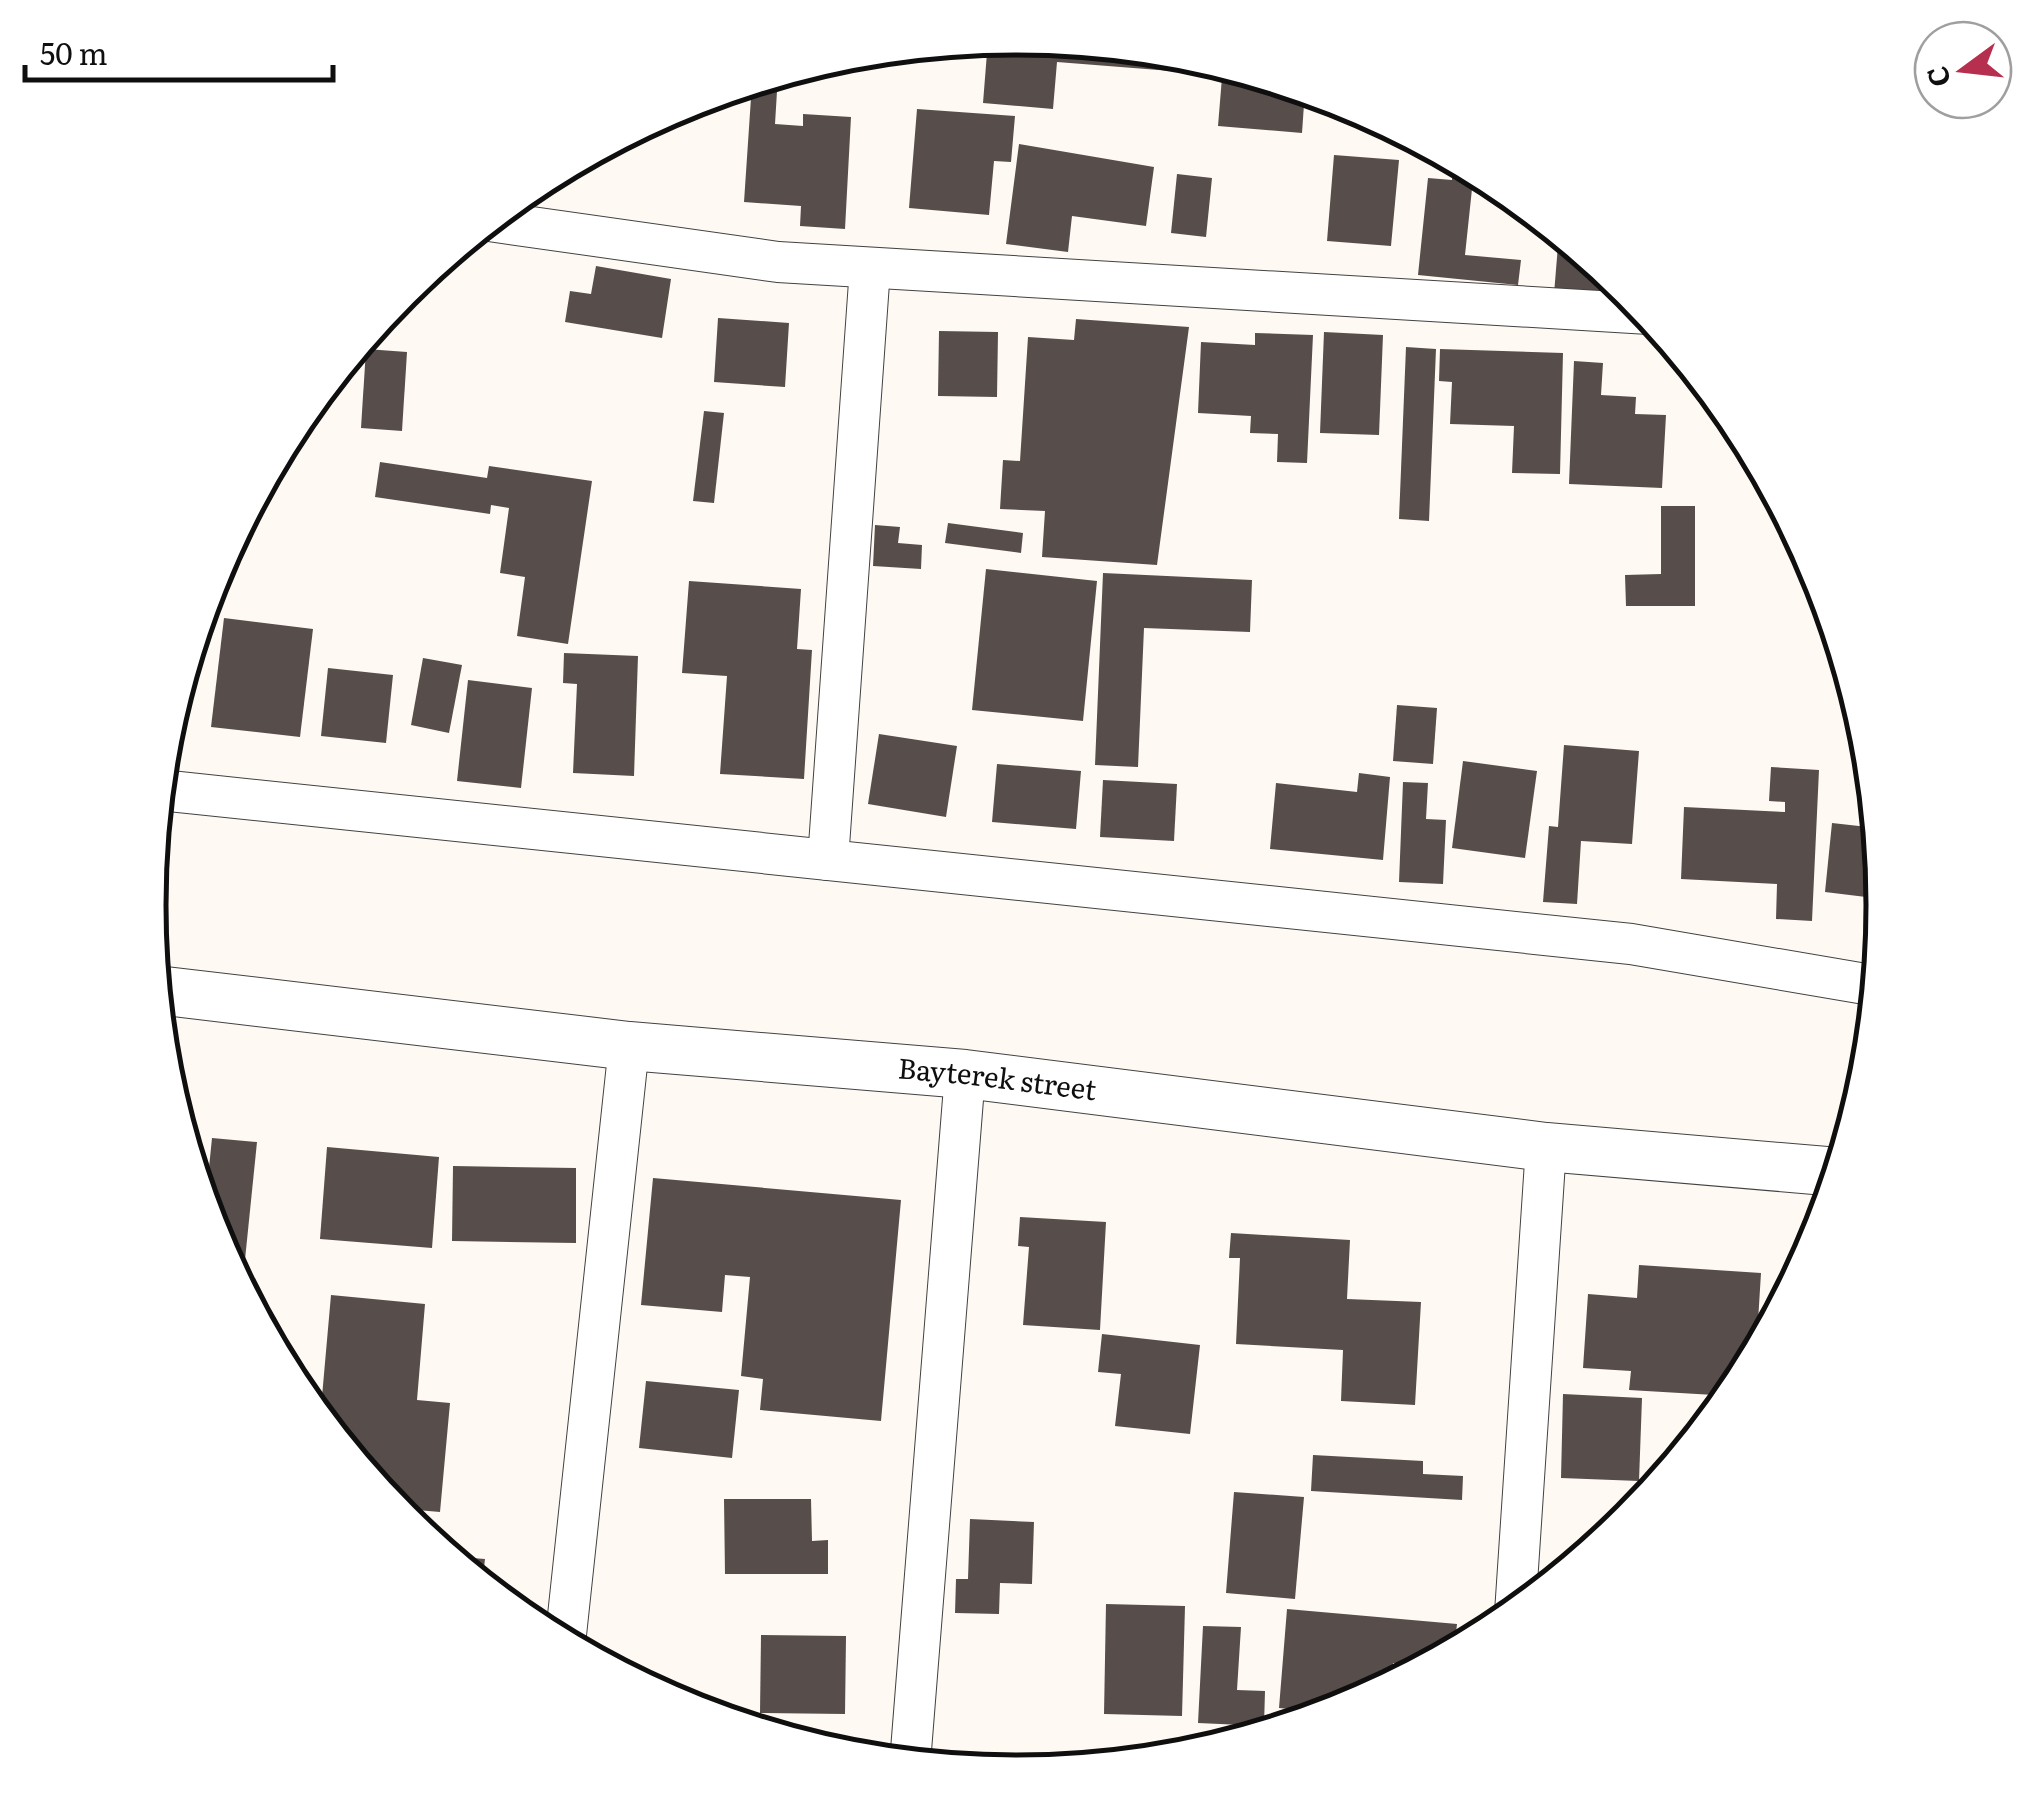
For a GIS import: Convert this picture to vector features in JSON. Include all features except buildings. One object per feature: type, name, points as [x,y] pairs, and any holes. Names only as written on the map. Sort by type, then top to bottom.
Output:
[{"type":"street","points":[[509,224],[778,262],[1626,313]]},
{"type":"street","points":[[828,860],[870,268]]},
{"type":"street","points":[[173,791],[1630,944],[1863,984]]},
{"type":"street","name":"Bayterek street","points":[[171,992],[629,1046],[966,1074],[1546,1147],[1824,1171]]},
{"type":"street","points":[[567,1627],[629,1046]]},
{"type":"street","points":[[911,1750],[966,1074]]},
{"type":"street","points":[[1517,1592],[1546,1147]]}]
